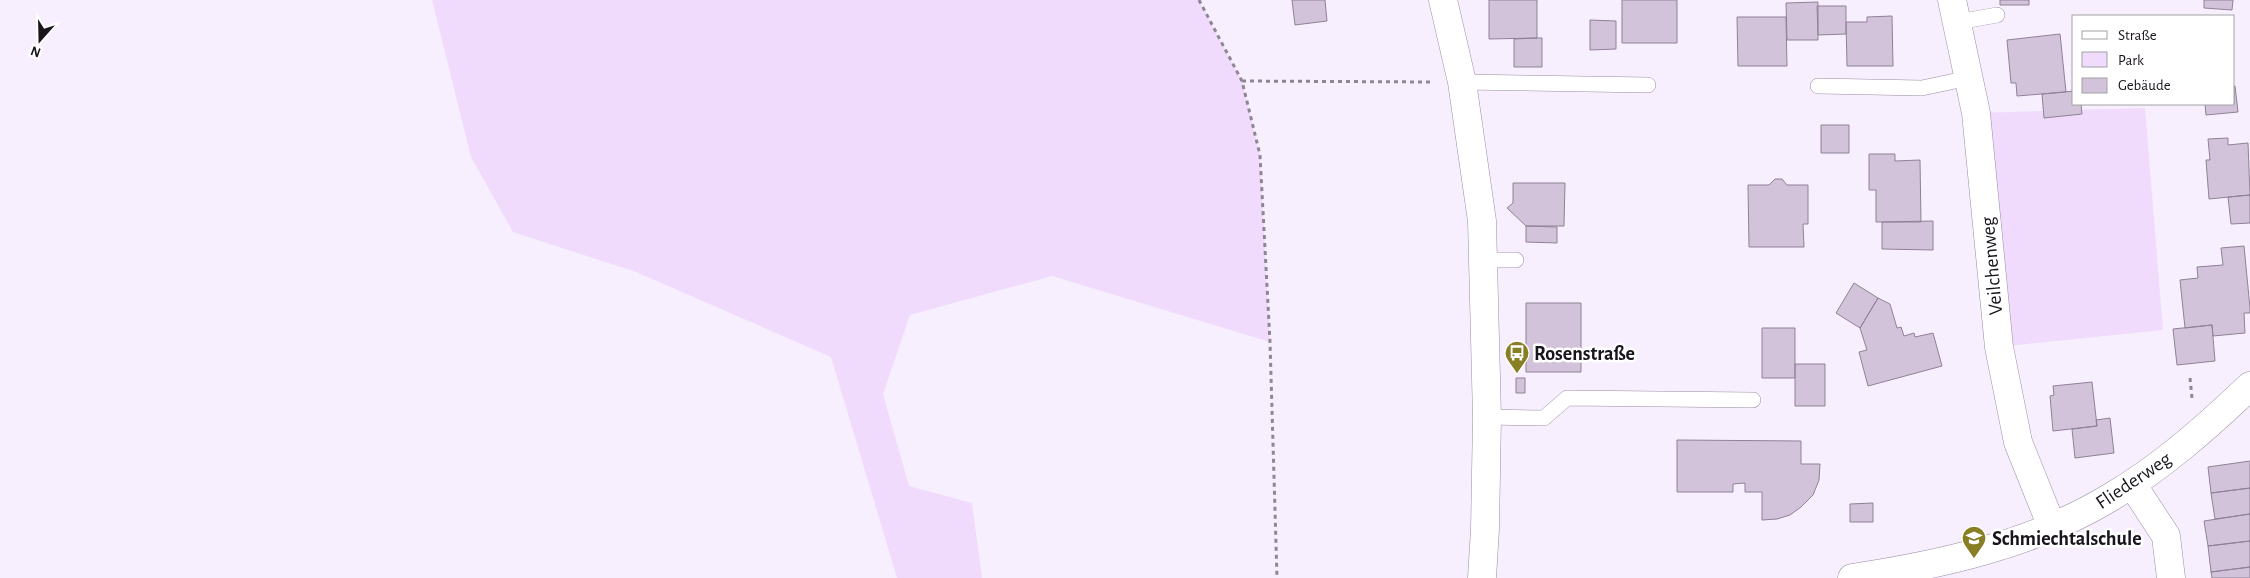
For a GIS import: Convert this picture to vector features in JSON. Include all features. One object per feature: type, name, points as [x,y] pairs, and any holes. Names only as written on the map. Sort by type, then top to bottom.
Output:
[{"type":"street","points":[[1443,0],[1462,82],[1482,221],[1487,417],[1482,578]]},
{"type":"street","name":"Veilchenweg","points":[[1955,11],[1976,113],[1999,348],[2018,442],[2052,527]]},
{"type":"street","name":"Fliederweg","points":[[1852,578],[1898,571],[1998,546],[2052,527],[2109,499],[2132,484],[2207,427],[2250,386]]},
{"type":"street","points":[[2132,484],[2166,536],[2171,578]]},
{"type":"lane","points":[[1955,11],[1997,15]]},
{"type":"lane","points":[[1818,86],[1922,88],[1969,78]]},
{"type":"lane","points":[[1462,82],[1648,85]]},
{"type":"lane","points":[[1483,260],[1516,260]]},
{"type":"lane","points":[[1487,417],[1544,418],[1567,398],[1752,400]]},
{"type":"path","points":[[1200,0],[1242,81],[1260,156],[1270,342],[1277,578]]},
{"type":"path","points":[[1242,81],[1462,82]]},
{"type":"green space","points":[[432,0],[1199,0],[1242,81],[1260,155],[1270,342],[1052,276],[910,315],[883,394],[909,486],[972,503],[982,578],[897,578],[831,357],[636,272],[513,232],[471,157]]},
{"type":"green space","points":[[2145,108],[2163,330],[1999,347],[1976,113]]},
{"type":"building","points":[[1292,0],[1325,0],[1327,21],[1295,25]]},
{"type":"building","points":[[1489,0],[1537,0],[1537,38],[1489,39]]},
{"type":"building","points":[[1622,0],[1677,0],[1677,43],[1622,43]]},
{"type":"building","points":[[2000,0],[2029,0],[2029,5],[2000,5]]},
{"type":"building","points":[[2204,0],[2233,0],[2232,10],[2204,8]]},
{"type":"building","points":[[1818,2],[1818,40],[1787,40],[1786,3]]},
{"type":"building","points":[[1817,6],[1846,6],[1846,34],[1818,35]]},
{"type":"building","points":[[1892,16],[1893,66],[1847,66],[1846,22],[1867,22],[1867,17]]},
{"type":"building","points":[[1737,17],[1786,17],[1787,66],[1738,66]]},
{"type":"building","points":[[1590,20],[1616,21],[1616,49],[1590,50]]},
{"type":"building","points":[[2060,34],[2066,92],[2017,96],[2016,83],[2011,83],[2007,40]]},
{"type":"building","points":[[1542,38],[1542,67],[1514,67],[1514,39]]},
{"type":"building","points":[[2235,86],[2238,112],[2206,115],[2205,105],[2235,105]]},
{"type":"building","points":[[2072,91],[2072,105],[2081,105],[2082,114],[2044,118],[2042,94]]},
{"type":"building","points":[[1821,125],[1849,125],[1849,153],[1821,153]]},
{"type":"building","points":[[2228,138],[2228,145],[2248,143],[2250,195],[2209,199],[2206,160],[2210,160],[2208,139]]},
{"type":"building","points":[[1869,154],[1895,154],[1895,161],[1920,160],[1921,222],[1876,222],[1876,190],[1869,190]]},
{"type":"building","points":[[1775,179],[1782,179],[1787,185],[1808,185],[1808,224],[1803,224],[1804,247],[1749,247],[1748,185],[1769,185]]},
{"type":"building","points":[[1513,183],[1565,183],[1564,226],[1526,226],[1507,208],[1513,203]]},
{"type":"building","points":[[2250,195],[2250,223],[2231,224],[2228,197]]},
{"type":"building","points":[[1933,221],[1933,250],[1882,249],[1882,222]]},
{"type":"building","points":[[1526,226],[1557,227],[1557,243],[1526,242]]},
{"type":"building","points":[[2244,246],[2250,308],[2250,313],[2244,313],[2245,333],[2213,336],[2212,325],[2185,328],[2180,280],[2198,278],[2197,267],[2223,265],[2221,248]]},
{"type":"building","points":[[1854,283],[1878,298],[1860,328],[1836,313]]},
{"type":"building","points":[[1878,298],[1890,304],[1897,328],[1901,327],[1904,336],[1914,333],[1915,337],[1933,333],[1942,366],[1868,386],[1859,352],[1867,350],[1860,328]]},
{"type":"building","points":[[1526,303],[1581,303],[1581,372],[1526,372]]},
{"type":"building","points":[[2212,325],[2215,361],[2177,365],[2173,329]]},
{"type":"building","points":[[1762,328],[1795,328],[1795,378],[1762,378]]},
{"type":"building","points":[[1795,364],[1825,364],[1825,406],[1795,406]]},
{"type":"building","points":[[1516,378],[1525,378],[1525,393],[1516,393]]},
{"type":"building","points":[[2092,382],[2097,426],[2053,431],[2050,396],[2054,395],[2053,386]]},
{"type":"building","points":[[2110,418],[2114,453],[2075,458],[2072,429],[2097,426],[2096,420]]},
{"type":"building","points":[[1677,440],[1801,441],[1801,464],[1820,464],[1819,480],[1813,495],[1790,515],[1777,519],[1762,520],[1762,492],[1745,492],[1745,483],[1733,484],[1733,492],[1677,492]]},
{"type":"building","points":[[2250,461],[2250,488],[2211,493],[2208,467]]},
{"type":"building","points":[[2250,488],[2250,514],[2215,519],[2211,493]]},
{"type":"building","points":[[1873,503],[1873,522],[1850,522],[1850,504]]},
{"type":"building","points":[[2250,514],[2250,541],[2208,546],[2204,521]]},
{"type":"building","points":[[2250,541],[2250,567],[2211,572],[2208,546]]},
{"type":"building","points":[[2250,567],[2250,578],[2212,578],[2211,572]]},
{"type":"place","name":"Rosenstraße","points":[[1517,374]]},
{"type":"place","name":"Schmiechtalschule","points":[[1974,559]]}]
